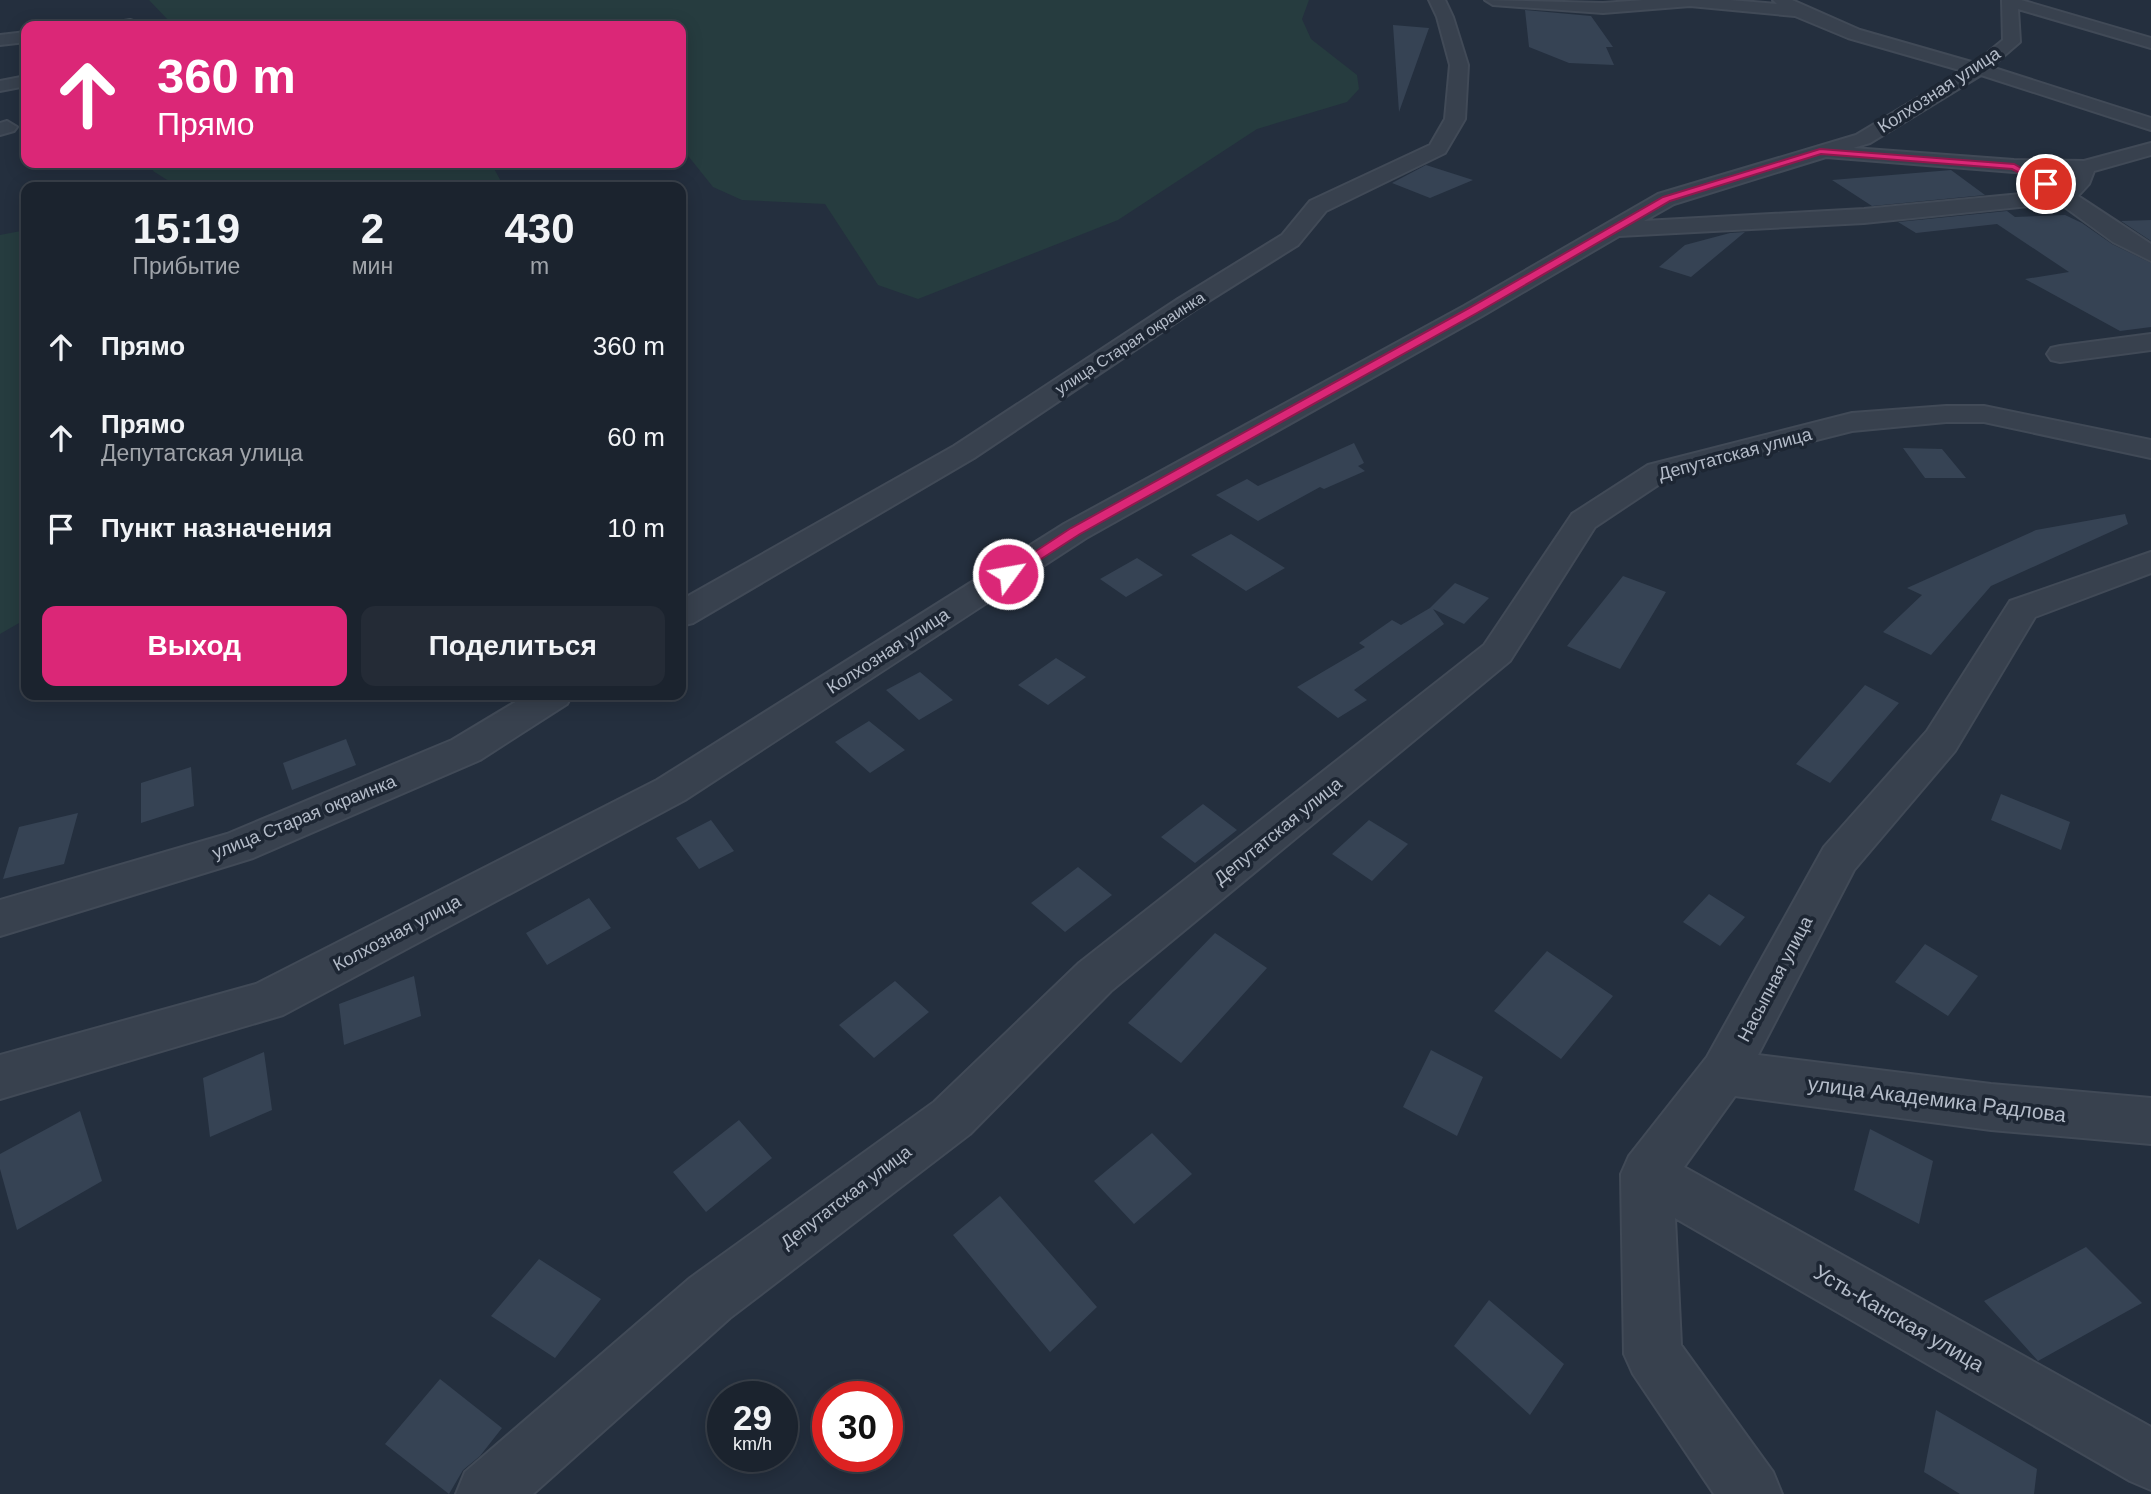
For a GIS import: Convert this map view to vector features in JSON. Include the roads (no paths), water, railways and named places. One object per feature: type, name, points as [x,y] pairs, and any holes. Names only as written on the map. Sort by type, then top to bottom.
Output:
[{"type":"street","name":"улица Старая окраинка","points":[[686,612],[964,452],[1187,304],[1290,240],[1318,205],[1438,149],[1455,118],[1459,65],[1437,0]]},
{"type":"street","points":[[1493,0],[1603,8],[1690,1],[1798,12]]},
{"type":"street","points":[[1781,0],[1798,12],[1854,34],[2041,87],[2151,124]]},
{"type":"street","points":[[2011,1],[2151,43]]},
{"type":"street","name":"Колхозная улица","points":[[0,1077],[267,1001],[671,790],[1075,531],[1449,324],[1666,199],[1863,139],[1977,70],[2012,42],[2011,1]]},
{"type":"street","points":[[0,40],[21,38]]},
{"type":"street","points":[[0,86],[21,82]]},
{"type":"street","points":[[1820,152],[2014,166],[2085,167],[2151,149]]},
{"type":"street","points":[[2014,166],[2065,196],[2121,237],[2151,254]]},
{"type":"street","points":[[1614,229],[1864,216],[2065,196],[2078,184],[2085,167]]},
{"type":"street","points":[[2060,354],[2151,342]]},
{"type":"street","name":"Депутатская улица","points":[[487,1494],[710,1298],[952,1118],[1095,977],[1497,653],[1583,521],[1659,471],[1852,422],[1946,414],[1984,414],[2151,449]]},
{"type":"street","name":"Насыпная улица","points":[[1647,1174],[1724,1073],[1839,859],[1941,741],[2022,609],[2151,562]]},
{"type":"street","name":"улица Старая окраинка","points":[[0,918],[238,847],[466,750],[546,700]]},
{"type":"street","name":"улица Академика Радлова","points":[[1724,1073],[1991,1107],[2151,1121]]},
{"type":"street","points":[[1647,1174],[1653,1354],[1751,1494]]},
{"type":"street","name":"Усть-Канская улица","points":[[1647,1174],[2151,1460]]}]
